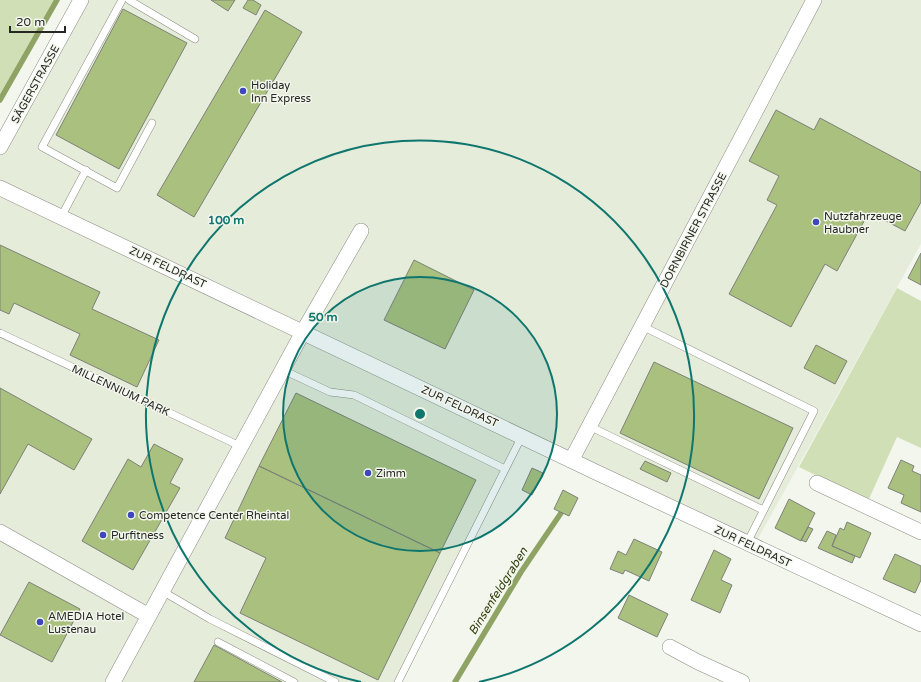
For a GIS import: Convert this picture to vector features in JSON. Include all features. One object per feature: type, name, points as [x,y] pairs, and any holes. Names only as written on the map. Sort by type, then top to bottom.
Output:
[{"type":"street","name":"SÄGERSTRASSE","points":[[0,147],[81,0]]},
{"type":"street","name":"DORNBIRNER STRASSE","points":[[572,459],[814,0]]},
{"type":"street","name":"ZUR FELDRAST","points":[[0,188],[747,543],[921,624]]},
{"type":"street","points":[[113,682],[242,447],[303,332],[361,231]]},
{"type":"street","points":[[817,484],[921,532]]},
{"type":"street","points":[[0,532],[149,616]]},
{"type":"street","points":[[670,647],[698,662],[742,682]]},
{"type":"lane","points":[[122,0],[42,147],[117,188],[152,123]]},
{"type":"lane","points":[[129,0],[195,39]]},
{"type":"lane","points":[[61,217],[86,170]]},
{"type":"lane","points":[[642,326],[814,411],[747,543]]},
{"type":"lane","name":"MILLENNIUM PARK","points":[[0,333],[242,447]]},
{"type":"lane","points":[[283,370],[330,392],[354,395],[505,469]]},
{"type":"lane","points":[[589,426],[763,510]]},
{"type":"lane","points":[[398,682],[522,436]]},
{"type":"lane","points":[[162,591],[210,619],[335,682]]},
{"type":"lane","points":[[218,642],[294,682]]},
{"type":"shaded area","points":[[82,0],[921,0],[921,244],[754,546],[522,436],[401,682],[0,682],[0,148]]},
{"type":"green space","points":[[0,0],[57,0],[0,100]]},
{"type":"green space","points":[[897,288],[921,301],[921,448],[897,437],[868,501],[799,467]]},
{"type":"building","points":[[211,0],[235,0],[228,11]]},
{"type":"building","points":[[248,0],[253,0],[261,5],[256,15],[243,8]]},
{"type":"building","points":[[123,9],[187,43],[119,169],[56,135]]},
{"type":"building","name":"Holiday Inn Express","points":[[265,10],[302,32],[194,217],[157,195]]},
{"type":"building","name":"Nutzfahrzeuge Haubner","points":[[776,110],[814,130],[820,118],[921,172],[921,202],[905,231],[869,212],[837,271],[825,264],[791,327],[729,294],[777,205],[767,200],[779,176],[749,161]]},
{"type":"building","points":[[0,245],[100,292],[92,309],[159,340],[137,387],[70,355],[80,334],[14,303],[9,314],[0,310]]},
{"type":"building","points":[[921,253],[921,285],[908,278]]},
{"type":"building","points":[[414,260],[474,290],[445,349],[384,320]]},
{"type":"building","points":[[816,345],[847,361],[835,384],[804,368]]},
{"type":"building","points":[[654,362],[793,428],[759,499],[620,433]]},
{"type":"building","points":[[0,388],[92,439],[74,470],[28,444],[0,494]]},
{"type":"building","name":"Zimm","points":[[296,393],[476,480],[440,553],[259,466]]},
{"type":"building","name":"Competence Center Rheintal","points":[[154,444],[183,459],[170,483],[180,488],[133,570],[82,541],[128,459],[141,467]]},
{"type":"building","points":[[901,460],[914,466],[912,471],[921,475],[921,512],[901,503],[904,495],[888,488]]},
{"type":"building","points":[[645,461],[671,473],[667,482],[640,469]]},
{"type":"building","points":[[259,466],[440,553],[378,680],[240,613],[266,558],[225,538]]},
{"type":"building","points":[[532,468],[543,473],[532,495],[522,490]]},
{"type":"building","points":[[563,490],[578,498],[569,516],[554,509]]},
{"type":"building","points":[[789,499],[815,513],[801,541],[775,528]]},
{"type":"building","points":[[847,522],[871,533],[860,558],[832,546],[840,528],[844,530]]},
{"type":"building","points":[[808,527],[813,529],[806,542],[801,540]]},
{"type":"building","points":[[827,531],[836,535],[832,546],[855,556],[852,563],[818,548]]},
{"type":"building","points":[[634,539],[662,552],[649,581],[625,570],[623,574],[610,569],[618,551],[626,555]]},
{"type":"building","points":[[714,550],[731,559],[721,580],[732,585],[720,613],[691,600]]},
{"type":"building","points":[[895,554],[921,566],[921,580],[915,593],[883,579]]},
{"type":"building","name":"AMEDIA Hotel Lustenau","points":[[29,582],[80,609],[52,662],[0,635]]},
{"type":"building","points":[[629,595],[668,614],[657,637],[618,618]]},
{"type":"building","points":[[214,645],[282,682],[194,682]]},
{"type":"waterway","points":[[0,100],[57,0]]},
{"type":"waterway","name":"Binsenfeldgraben","points":[[455,682],[521,572],[561,513]]},
{"type":"place","name":"Holiday Inn Express","points":[[243,91]]},
{"type":"place","name":"Nutzfahrzeuge Haubner","points":[[816,222]]},
{"type":"place","name":"Zimm","points":[[368,473]]},
{"type":"place","name":"Competence Center Rheintal","points":[[131,515]]},
{"type":"place","name":"Purfitness","points":[[103,535]]},
{"type":"place","name":"AMEDIA Hotel Lustenau","points":[[40,622]]}]
